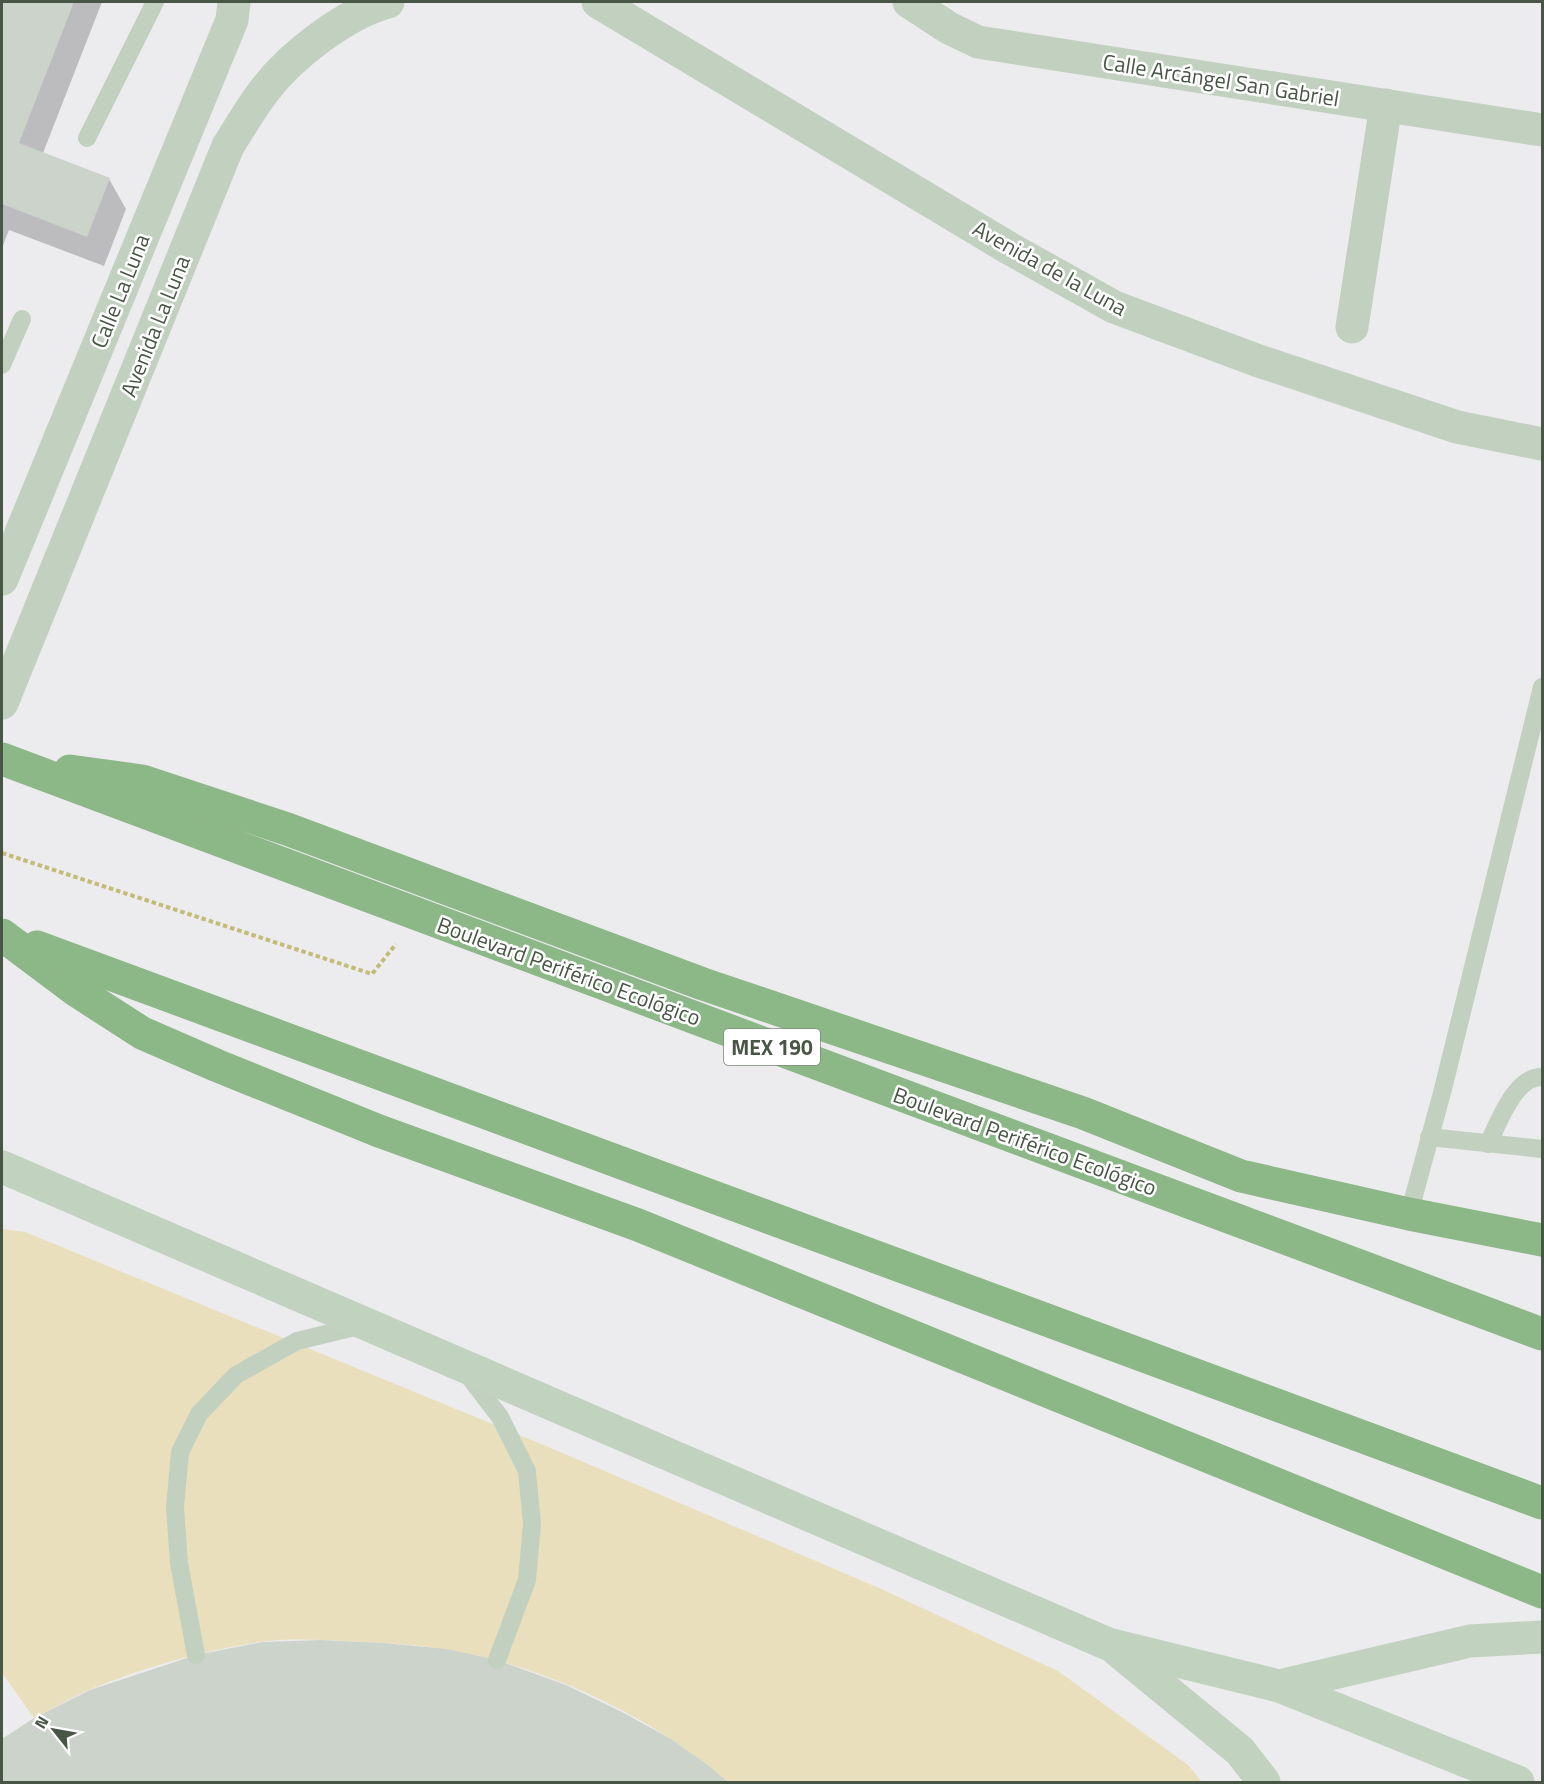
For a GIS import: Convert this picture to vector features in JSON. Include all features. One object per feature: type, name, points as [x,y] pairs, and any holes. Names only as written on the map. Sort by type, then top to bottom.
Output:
[{"type":"highway","points":[[7,762],[153,784],[287,829],[703,984],[1083,1113],[1241,1176],[1409,1214],[1542,1240]]},
{"type":"highway","name":"Boulevard Periférico Ecológico","points":[[7,762],[1542,1334]]},
{"type":"highway","points":[[2,935],[1542,1503]]},
{"type":"highway","points":[[2,935],[77,991],[142,1033],[218,1066],[379,1131],[638,1225],[1542,1592]]},
{"type":"street","name":"Calle La Luna","points":[[2,579],[232,20],[234,2]]},
{"type":"street","name":"Avenida La Luna","points":[[2,703],[228,146],[265,90],[302,51],[341,24],[383,2]]},
{"type":"street","name":"Avenida de la Luna","points":[[597,2],[1007,247],[1114,307],[1256,360],[1457,427],[1542,444]]},
{"type":"street","name":"Calle Arcángel San Gabriel","points":[[909,2],[951,15],[978,42],[1542,130]]},
{"type":"street","points":[[1352,327],[1386,105]]},
{"type":"street","points":[[2,1167],[1108,1644],[1279,1686],[1518,1782]]},
{"type":"street","points":[[2,1180],[35,1181]]},
{"type":"street","points":[[1279,1686],[1470,1641],[1542,1637]]},
{"type":"street","points":[[1108,1644],[1240,1751],[1264,1782]]},
{"type":"lane","points":[[87,138],[155,2]]},
{"type":"lane","points":[[2,365],[22,319]]},
{"type":"lane","points":[[1409,1214],[1542,687]]},
{"type":"lane","points":[[1488,1144],[1515,1091],[1534,1076],[1542,1077]]},
{"type":"lane","points":[[1429,1137],[1542,1149]]},
{"type":"lane","points":[[196,1655],[179,1563],[175,1507],[180,1452],[200,1414],[236,1375],[297,1341],[366,1324]]},
{"type":"lane","points":[[460,1364],[500,1417],[527,1471],[532,1524],[527,1580],[497,1660]]},
{"type":"shaded area","points":[[2,1229],[25,1232],[546,1446],[879,1588],[1058,1671],[1188,1765],[1202,1782],[728,1782],[667,1736],[633,1716],[559,1681],[484,1657],[448,1650],[348,1641],[272,1641],[240,1645],[196,1655],[111,1681],[34,1718],[2,1673]]},
{"type":"building","points":[[2,2],[74,2],[19,143],[110,178],[87,237],[2,204]]},
{"type":"building","points":[[321,1640],[447,1649],[497,1660],[566,1685],[622,1712],[671,1739],[728,1782],[2,1782],[2,1739],[34,1718],[90,1690],[196,1655],[263,1642]]}]
